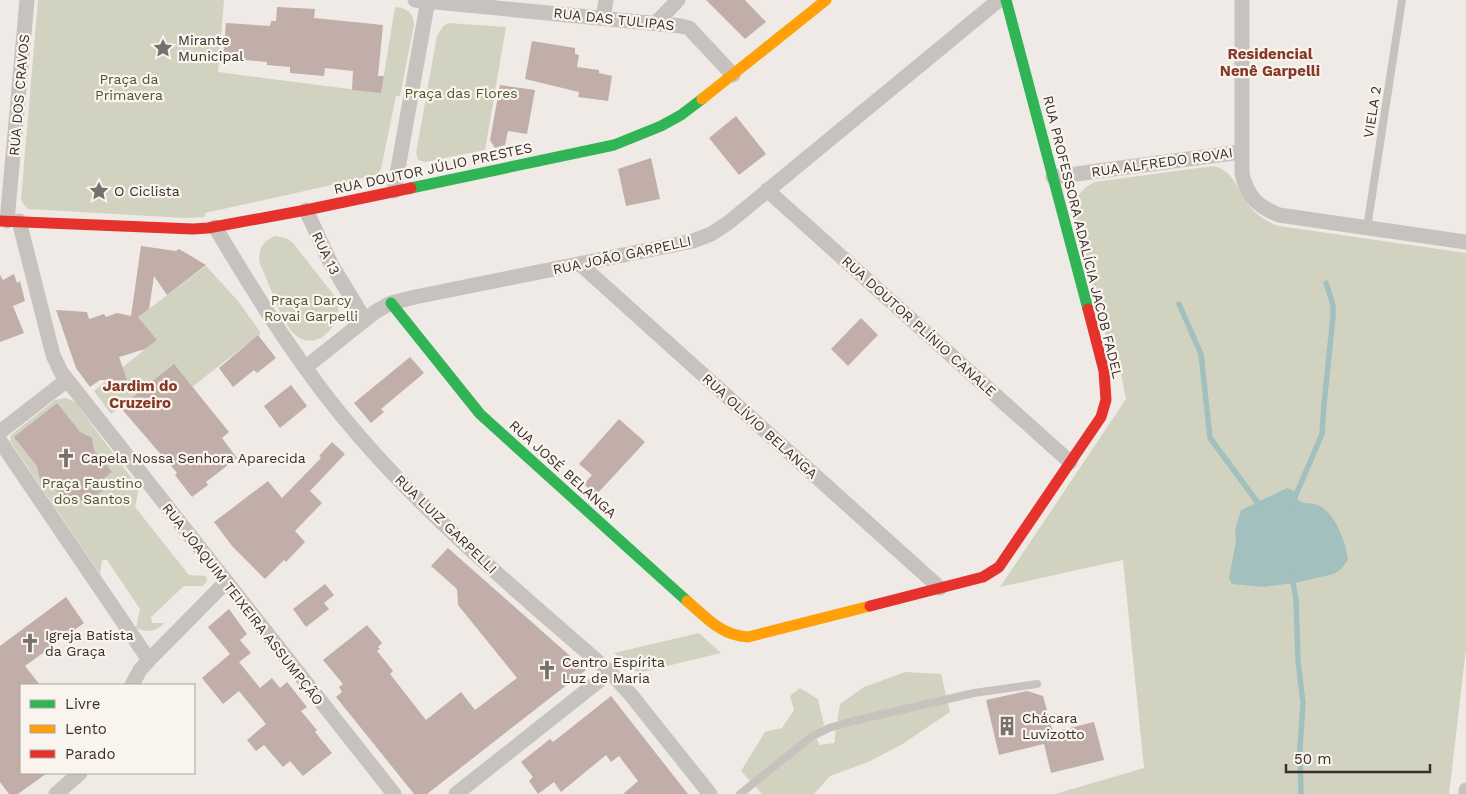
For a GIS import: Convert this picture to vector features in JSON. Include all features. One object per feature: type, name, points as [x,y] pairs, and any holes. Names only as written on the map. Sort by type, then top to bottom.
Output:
[{"type":"street","name":"RUA DOS CRAVOS","points":[[9,221],[7,143],[27,0]]},
{"type":"street","points":[[394,191],[424,0]]},
{"type":"street","name":"RUA DAS TULIPAS","points":[[424,0],[656,23],[689,28],[733,75]]},
{"type":"street","points":[[603,18],[606,0]]},
{"type":"street","points":[[656,23],[680,0]]},
{"type":"street","points":[[680,0],[684,20],[689,28]]},
{"type":"street","name":"RUA DOUTOR JÚLIO PRESTES","points":[[9,221],[193,229],[215,227],[306,210],[614,145],[661,126],[682,115],[826,0]]},
{"type":"street","name":"RUA JOÃO GARPELLI","points":[[306,367],[364,320],[391,304],[415,296],[692,242],[711,234],[728,223],[999,0]]},
{"type":"street","name":"RUA PROFESSORA ADALÍCIA JACOB FADEL","points":[[734,636],[748,637],[983,577],[998,567],[1101,416],[1106,400],[1106,384],[1006,0]]},
{"type":"street","points":[[1242,0],[1242,174],[1244,186],[1254,200],[1266,210],[1279,215],[1466,242]]},
{"type":"street","name":"RUA ALFREDO ROVAI","points":[[1053,177],[1241,152]]},
{"type":"street","name":"RUA DOUTOR PLÍNIO CANALE","points":[[767,190],[1070,462]]},
{"type":"street","name":"RUA 13","points":[[306,210],[331,264],[364,320]]},
{"type":"street","name":"RUA JOAQUIM TEIXEIRA ASSUMPÇÃO","points":[[9,221],[57,366],[394,794]]},
{"type":"street","name":"RUA LUIZ GARPELLI","points":[[215,227],[271,319],[357,435],[413,494],[498,574],[610,672],[632,695],[710,794]]},
{"type":"street","name":"RUA OLÍVIO BELANGA","points":[[580,264],[940,588]]},
{"type":"street","name":"RUA JOSÉ BELANGA","points":[[391,304],[480,414],[720,629],[734,636]]},
{"type":"street","points":[[0,432],[67,380]]},
{"type":"street","points":[[0,442],[149,660]]},
{"type":"street","points":[[133,684],[140,670],[149,660],[226,582]]},
{"type":"street","points":[[456,794],[610,672]]},
{"type":"street","points":[[56,794],[79,774]]},
{"type":"lane","name":"VIELA 2","points":[[1367,228],[1402,0]]},
{"type":"lane","points":[[740,794],[811,737],[829,728],[974,693],[1037,684]]},
{"type":"green space","name":"Praça da Primavera","points":[[38,0],[224,0],[218,72],[381,93],[395,7],[406,10],[413,17],[414,25],[400,96],[396,96],[381,169],[372,176],[205,213],[205,217],[185,218],[28,209],[21,199]]},
{"type":"green space","name":"Praça das Flores","points":[[448,23],[506,27],[485,150],[425,162],[418,160],[416,153],[437,36],[443,26]]},
{"type":"green space","points":[[1213,166],[1226,172],[1236,183],[1255,212],[1275,225],[1466,253],[1466,649],[1449,794],[1055,794],[1144,768],[1123,560],[1000,587],[1126,399],[1114,339],[1107,340],[1074,219],[1074,207],[1081,192],[1095,182]]},
{"type":"green space","name":"Praça Darcy Rovai Garpelli","points":[[276,236],[286,238],[293,243],[337,299],[337,318],[333,326],[320,338],[312,341],[303,340],[294,334],[285,321],[260,264],[259,254],[262,246]]},
{"type":"green space","points":[[206,266],[238,301],[261,333],[192,387],[174,365],[111,414],[94,391],[156,340],[138,317]]},
{"type":"green space","name":"Praça Faustino dos Santos","points":[[66,398],[75,402],[139,488],[135,507],[189,575],[206,576],[207,581],[203,586],[184,586],[151,617],[152,623],[165,623],[155,630],[144,631],[136,628],[140,609],[107,560],[102,560],[100,574],[10,441],[11,435],[55,400]]},
{"type":"green space","points":[[699,633],[721,653],[638,673],[614,653]]},
{"type":"green space","points":[[905,672],[941,674],[950,712],[901,745],[868,762],[830,776],[814,794],[762,794],[741,771],[765,732],[782,728],[794,710],[790,696],[800,688],[818,699],[824,725],[815,735],[819,745],[834,743],[840,704],[864,687]]},
{"type":"water","points":[[1287,488],[1293,490],[1302,502],[1318,505],[1328,512],[1340,531],[1348,560],[1334,574],[1294,583],[1263,587],[1232,584],[1229,578],[1236,541],[1235,530],[1241,510]]},
{"type":"building","points":[[706,0],[745,0],[766,22],[745,39]]},
{"type":"building","points":[[277,7],[315,9],[314,18],[383,25],[378,76],[384,76],[381,93],[352,90],[353,71],[325,68],[324,76],[290,73],[290,67],[267,65],[267,62],[223,58],[226,23],[270,26],[271,21],[276,21]]},
{"type":"building","points":[[532,41],[575,48],[575,54],[579,55],[577,67],[599,70],[599,73],[612,76],[608,101],[578,97],[579,92],[525,79]]},
{"type":"building","points":[[500,85],[535,90],[527,134],[508,131],[505,145],[495,148],[490,140]]},
{"type":"building","points":[[736,116],[766,154],[739,175],[709,138]]},
{"type":"building","points":[[651,158],[660,199],[626,206],[618,169]]},
{"type":"building","points":[[141,246],[176,251],[179,249],[206,265],[167,295],[154,276],[149,309],[138,317],[157,340],[145,349],[119,357],[127,380],[100,380],[90,387],[76,368],[56,310],[87,312],[89,319],[104,314],[106,317],[117,313],[131,316]]},
{"type":"building","points":[[14,274],[17,283],[20,281],[25,301],[13,306],[24,333],[0,342],[0,275],[3,280]]},
{"type":"building","points":[[861,318],[878,335],[848,366],[831,349]]},
{"type":"building","points":[[258,335],[276,358],[257,373],[254,370],[233,387],[219,368]]},
{"type":"building","points":[[410,357],[424,373],[381,409],[384,412],[371,423],[354,403]]},
{"type":"building","points":[[174,364],[229,432],[222,438],[237,458],[206,482],[208,485],[192,497],[175,475],[177,473],[120,407]]},
{"type":"building","points":[[291,385],[307,406],[280,428],[264,406]]},
{"type":"building","name":"Capela Nossa Senhora Aparecida","points":[[57,403],[80,432],[92,438],[94,450],[112,472],[102,480],[107,487],[84,505],[79,498],[69,506],[51,484],[40,479],[37,466],[14,437]]},
{"type":"building","points":[[619,419],[645,442],[596,495],[584,484],[592,475],[579,464]]},
{"type":"building","points":[[332,442],[345,454],[310,491],[322,503],[295,531],[305,542],[286,562],[284,560],[265,579],[232,546],[214,522],[268,481],[282,498],[321,458],[319,456]]},
{"type":"building","name":"Centro Espírita Luz de Maria","points":[[448,548],[586,670],[427,794],[414,794],[336,697],[342,692],[339,687],[343,684],[323,660],[367,625],[382,643],[377,651],[393,671],[390,674],[426,720],[461,692],[475,710],[517,678],[458,605],[457,589],[431,566]]},
{"type":"building","points":[[325,584],[334,595],[324,603],[329,609],[306,627],[293,609]]},
{"type":"building","points":[[66,597],[84,623],[25,666],[39,684],[20,684],[20,774],[46,774],[18,794],[9,794],[0,782],[0,646]]},
{"type":"building","points":[[229,609],[247,634],[240,640],[251,653],[239,662],[260,688],[272,678],[280,688],[287,682],[307,707],[301,711],[317,730],[315,732],[332,753],[303,776],[290,761],[283,767],[264,745],[256,751],[247,740],[266,724],[239,691],[223,704],[202,678],[230,654],[208,627]]},
{"type":"building","points":[[1027,691],[1043,696],[1053,732],[1094,722],[1104,760],[1051,773],[1044,744],[999,755],[986,700]]},
{"type":"building","points":[[611,696],[688,794],[623,794],[638,781],[619,756],[611,762],[606,755],[561,792],[554,782],[538,794],[529,781],[533,777],[521,762],[550,739],[553,742]]},
{"type":"waterway","points":[[1294,504],[1295,497],[1322,434],[1333,317],[1333,305],[1326,283]]},
{"type":"waterway","points":[[1179,304],[1201,354],[1210,438],[1261,507]]},
{"type":"waterway","points":[[1292,577],[1296,599],[1298,661],[1303,703],[1300,748],[1301,794]]},
{"type":"traffic: fast","points":[[1006,0],[1088,309]]},
{"type":"traffic: fast","points":[[411,188],[614,145],[661,126],[681,115],[702,99]]},
{"type":"traffic: fast","points":[[391,303],[480,414],[687,601]]},
{"type":"traffic: slow","points":[[702,99],[826,0]]},
{"type":"traffic: slow","points":[[687,601],[714,625],[729,633],[748,637],[870,606]]},
{"type":"traffic: jam","points":[[0,221],[193,229],[208,228],[411,188]]},
{"type":"traffic: jam","points":[[870,606],[983,577],[999,567],[1101,417],[1106,400],[1104,371],[1088,309]]},
{"type":"place","name":"Mirante Municipal","points":[[163,48]]},
{"type":"place","name":"O Ciclista","points":[[99,191]]},
{"type":"place","name":"Capela Nossa Senhora Aparecida","points":[[66,458]]},
{"type":"place","name":"Igreja Batista da Graça","points":[[30,643]]},
{"type":"place","name":"Centro Espírita Luz de Maria","points":[[547,670]]},
{"type":"place","name":"Chácara Luvizotto","points":[[1007,726]]},
{"type":"district","name":"Residencial Nenê Garpelli","points":[[1270,62]]},
{"type":"district","name":"Jardim do Cruzeiro","points":[[140,394]]}]
